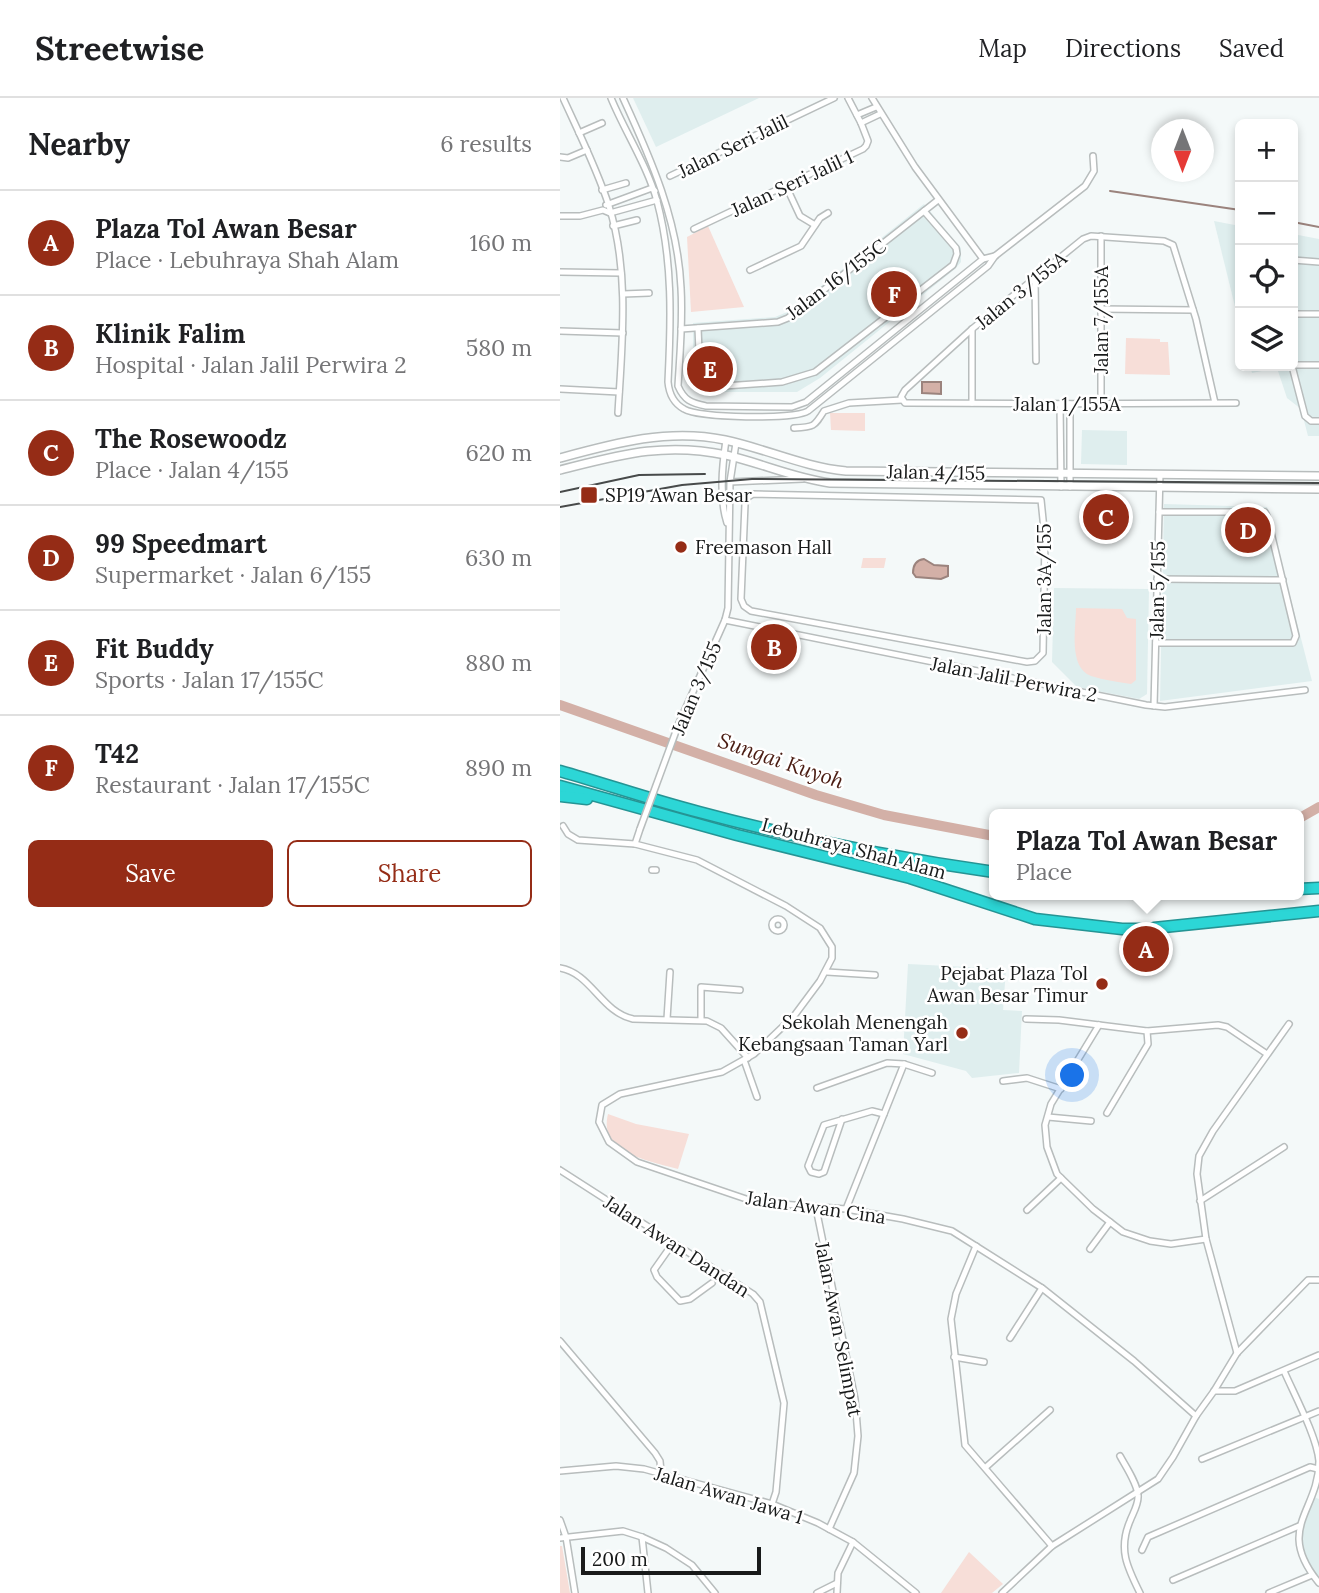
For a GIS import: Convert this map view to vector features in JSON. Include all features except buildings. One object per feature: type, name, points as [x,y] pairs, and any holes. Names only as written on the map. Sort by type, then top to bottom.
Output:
[{"type":"highway","points":[[560,765],[621,789]]},
{"type":"highway","name":"Lebuhraya Shah Alam","points":[[560,771],[697,812],[838,845],[989,871]]},
{"type":"highway","name":"Lebuhraya Shah Alam","points":[[560,786],[884,871],[1035,919],[1140,929]]},
{"type":"highway","points":[[560,796],[617,803]]},
{"type":"highway","points":[[1154,928],[1319,911]]},
{"type":"street","points":[[563,98],[587,150],[613,226],[623,295],[618,413]]},
{"type":"street","points":[[611,98],[657,200],[671,289],[668,387],[673,399],[686,411],[698,414],[774,417],[804,414],[988,266],[995,256],[1090,182],[1094,171],[1093,156]]},
{"type":"street","points":[[623,98],[659,182],[672,223],[681,288],[678,386],[688,400],[706,406],[797,406],[806,402],[983,259],[995,256]]},
{"type":"street","name":"Jalan Seri Jalil","points":[[670,176],[834,98]]},
{"type":"street","points":[[848,98],[861,122],[880,114]]},
{"type":"street","points":[[872,98],[938,200],[988,266]]},
{"type":"street","points":[[857,115],[876,107]]},
{"type":"street","name":"Jalan Seri Jalil 1","points":[[694,229],[863,149],[867,141],[861,122]]},
{"type":"street","points":[[579,133],[602,123]]},
{"type":"street","points":[[560,157],[568,158],[587,150]]},
{"type":"street","points":[[655,191],[659,182]]},
{"type":"street","points":[[602,190],[626,183]]},
{"type":"street","points":[[786,186],[800,216],[815,225]]},
{"type":"street","points":[[603,211],[607,203],[655,191],[665,198]]},
{"type":"street","points":[[560,216],[580,216],[603,211],[610,213],[657,200]]},
{"type":"street","name":"Jalan 16/155C","points":[[681,329],[778,322],[788,318],[938,200]]},
{"type":"street","points":[[698,328],[699,375],[710,387],[782,382],[815,372],[953,265],[956,248],[924,211]]},
{"type":"street","points":[[750,270],[801,246],[820,218],[828,213]]},
{"type":"street","points":[[613,226],[637,220]]},
{"type":"street","name":"Jalan 3/155A","points":[[901,399],[905,390],[972,329],[1083,239],[1091,236],[1170,243],[1176,249],[1193,310]]},
{"type":"street","name":"Jalan 7/155A","points":[[1101,236],[1101,404]]},
{"type":"street","points":[[1298,260],[1319,262]]},
{"type":"street","points":[[560,272],[621,273]]},
{"type":"street","points":[[1035,278],[1036,361]]},
{"type":"street","points":[[623,295],[649,293]]},
{"type":"street","points":[[1100,309],[1193,310],[1214,403]]},
{"type":"street","points":[[671,311],[681,329]]},
{"type":"street","points":[[1298,314],[1319,314]]},
{"type":"street","points":[[670,339],[681,329]]},
{"type":"street","points":[[972,329],[972,403]]},
{"type":"street","points":[[560,331],[623,333]]},
{"type":"street","points":[[1298,365],[1319,365]]},
{"type":"street","points":[[1293,371],[1303,412],[1307,419],[1319,421]]},
{"type":"street","points":[[560,389],[619,392]]},
{"type":"street","name":"Jalan 1/155A","points":[[794,428],[811,428],[816,425],[824,411],[849,403],[901,399],[909,403],[1236,403]]},
{"type":"street","points":[[1060,404],[1066,473]]},
{"type":"street","points":[[1066,487],[1070,404]]},
{"type":"street","name":"Jalan 4/155","points":[[560,458],[648,437],[697,436],[726,440],[822,468],[1319,476]]},
{"type":"street","name":"Jalan 3/155","points":[[726,440],[723,454],[723,512],[728,526]]},
{"type":"street","name":"Jalan 3/155","points":[[635,844],[679,723],[728,608],[730,482],[736,443]]},
{"type":"street","name":"Jalan 4/155","points":[[560,470],[646,450],[689,450],[723,454],[803,479],[830,483],[1319,489]]},
{"type":"street","name":"Jalan 5/155","points":[[1154,706],[1160,474]]},
{"type":"street","points":[[730,482],[803,479]]},
{"type":"street","name":"Jalan 3A/155","points":[[753,494],[1038,498],[1043,503],[1045,540],[1043,653],[1035,661],[1027,662],[751,611],[744,606],[741,599],[743,556],[746,504],[753,494]]},
{"type":"street","points":[[1156,643],[1293,643],[1297,636],[1265,512],[1159,512]]},
{"type":"street","points":[[728,548],[743,548]]},
{"type":"street","points":[[728,556],[743,556]]},
{"type":"street","points":[[1157,579],[1283,580]]},
{"type":"street","name":"Jalan Jalil Perwira 2","points":[[724,620],[1154,706],[1305,690]]},
{"type":"street","points":[[562,826],[578,840],[635,844],[697,860],[786,906],[820,928],[832,947],[832,958],[827,972],[874,975]]},
{"type":"street","points":[[780,918],[786,906]]},
{"type":"street","points":[[560,968],[575,973],[622,1017],[701,1020],[721,1028],[746,1059],[757,1097]]},
{"type":"street","points":[[667,1019],[670,972]]},
{"type":"street","name":"Jalan Awan Cina","points":[[827,972],[794,1016],[746,1059],[722,1072],[620,1094],[609,1099],[602,1105],[599,1122],[609,1142],[637,1162],[755,1202],[846,1209],[952,1231],[1042,1288],[1134,1361],[1196,1416]]},
{"type":"street","points":[[701,1020],[701,987],[740,990]]},
{"type":"street","points":[[1027,1019],[1147,1031],[1227,1027],[1267,1054]]},
{"type":"street","points":[[1237,1353],[1206,1239],[1196,1174],[1199,1156],[1289,1024]]},
{"type":"street","points":[[1099,1025],[1051,1104],[1045,1125],[1047,1147],[1057,1174],[1123,1232],[1150,1241],[1171,1244],[1206,1239]]},
{"type":"street","points":[[1107,1113],[1147,1044],[1147,1031]]},
{"type":"street","points":[[817,1088],[887,1063],[904,1064],[932,1073]]},
{"type":"street","points":[[846,1209],[904,1064]]},
{"type":"street","points":[[1003,1080],[1027,1078],[1060,1089]]},
{"type":"street","points":[[842,1119],[824,1172],[811,1172],[808,1166],[824,1125],[842,1119],[873,1111],[884,1114]]},
{"type":"street","points":[[1048,1117],[1091,1121]]},
{"type":"street","points":[[1200,1201],[1284,1147]]},
{"type":"street","name":"Jalan Awan Dandan","points":[[560,1170],[753,1294],[760,1302],[784,1403],[776,1492],[772,1504]]},
{"type":"street","points":[[1027,1210],[1061,1178]]},
{"type":"street","name":"Jalan Awan Selimpat","points":[[816,1208],[855,1399],[858,1436],[854,1473],[829,1529]]},
{"type":"street","points":[[1090,1249],[1110,1222]]},
{"type":"street","points":[[673,1243],[654,1270],[657,1278],[680,1301],[690,1299],[712,1283]]},
{"type":"street","points":[[976,1246],[956,1294],[951,1319],[965,1445],[1052,1546]]},
{"type":"street","points":[[1002,1593],[1052,1546],[1138,1493],[1163,1474],[1196,1416],[1237,1353],[1308,1280],[1319,1280]]},
{"type":"street","points":[[1010,1338],[1042,1288]]},
{"type":"street","points":[[560,1341],[655,1453],[660,1461],[661,1472]]},
{"type":"street","points":[[1214,1391],[1235,1391],[1319,1355]]},
{"type":"street","points":[[954,1357],[984,1362]]},
{"type":"street","points":[[1284,1371],[1319,1461],[1313,1495],[1299,1526],[1301,1555],[1319,1583]]},
{"type":"street","points":[[986,1468],[1050,1410]]},
{"type":"street","points":[[1202,1460],[1319,1411]]},
{"type":"street","points":[[1120,1456],[1138,1493],[1138,1501],[1124,1534],[1123,1549],[1124,1561],[1140,1593]]},
{"type":"street","name":"Jalan Awan Jawa 1","points":[[560,1471],[616,1466],[661,1472],[772,1504],[853,1542],[916,1593]]},
{"type":"street","points":[[1142,1550],[1148,1537],[1310,1467],[1318,1469]]},
{"type":"street","points":[[560,1520],[575,1593]]},
{"type":"street","points":[[1173,1580],[1299,1526]]},
{"type":"street","points":[[563,1537],[623,1531],[642,1537],[666,1548],[692,1565],[715,1593]]},
{"type":"street","points":[[642,1537],[648,1593]]},
{"type":"street","points":[[837,1593],[840,1567],[853,1542]]},
{"type":"street","points":[[1269,1593],[1312,1574]]},
{"type":"street","points":[[817,1593],[837,1583]]},
{"type":"shaded area","points":[[633,98],[759,98],[656,147]]},
{"type":"shaded area","points":[[924,204],[961,248],[961,262],[820,378],[797,392],[704,392],[693,379],[693,323],[775,317],[790,311]]},
{"type":"shaded area","points":[[1214,221],[1235,225],[1235,307]]},
{"type":"shaded area","points":[[708,226],[744,307],[691,312],[687,237]]},
{"type":"shaded area","points":[[1298,235],[1319,239],[1319,436],[1308,436],[1301,409],[1287,398],[1278,371],[1298,371]]},
{"type":"shaded area","points":[[1126,338],[1160,339],[1160,342],[1168,342],[1170,375],[1125,374]]},
{"type":"shaded area","points":[[922,382],[941,382],[941,394],[922,393]]},
{"type":"shaded area","points":[[830,413],[865,413],[865,431],[831,430]]},
{"type":"shaded area","points":[[1082,430],[1127,431],[1127,465],[1081,464]]},
{"type":"shaded area","points":[[1164,504],[1267,507],[1312,681],[1160,701]]},
{"type":"shaded area","points":[[863,558],[886,558],[884,568],[861,568]]},
{"type":"shaded area","points":[[924,559],[934,565],[948,566],[948,576],[941,579],[916,577],[913,573],[914,565]]},
{"type":"shaded area","points":[[1054,588],[1149,589],[1147,694],[1139,699],[1077,687],[1052,662]]},
{"type":"shaded area","points":[[1076,608],[1122,609],[1127,618],[1136,619],[1136,680],[1131,684],[1091,676],[1084,671],[1076,656]]},
{"type":"shaded area","name":"Sekolah Menengah Kebangsaan Taman Yarl","points":[[908,964],[1006,969],[1003,1010],[1022,1011],[1019,1073],[972,1078],[966,1071],[903,1054]]},
{"type":"shaded area","points":[[608,1114],[636,1124],[689,1134],[678,1169],[641,1158],[618,1146],[607,1127]]},
{"type":"shaded area","points":[[1314,1497],[1319,1499],[1319,1579],[1303,1554],[1301,1526]]},
{"type":"shaded area","points":[[562,1546],[570,1593],[560,1593]]},
{"type":"shaded area","points":[[969,1552],[1003,1584],[992,1593],[941,1593]]},
{"type":"waterway","points":[[1110,191],[1235,209]]},
{"type":"waterway","points":[[1298,223],[1319,227]]},
{"type":"waterway","name":"Sungai Kuyoh","points":[[560,705],[816,795],[884,815],[989,835]]},
{"type":"waterway","name":"Sungai Kuyoh","points":[[1304,816],[1319,807]]},
{"type":"tram line","points":[[560,492],[639,475],[705,474]]},
{"type":"tram line","points":[[560,507],[682,485],[752,479],[1319,483]]},
{"type":"place","name":"T42","points":[[894,294]]},
{"type":"place","name":"Fit Buddy","points":[[710,369]]},
{"type":"place","name":"SP19 Awan Besar","points":[[589,495]]},
{"type":"place","name":"The Rosewoodz","points":[[1106,517]]},
{"type":"place","name":"99 Speedmart","points":[[1248,530]]},
{"type":"place","name":"Freemason Hall","points":[[681,547]]},
{"type":"place","name":"Klinik Falim","points":[[774,647]]},
{"type":"place","name":"Plaza Tol Awan Besar","points":[[1146,949]]},
{"type":"place","name":"Pejabat Plaza Tol Awan Besar Timur","points":[[1102,984]]},
{"type":"place","name":"Sekolah Menengah Kebangsaan Taman Yarl","points":[[962,1033]]}]
